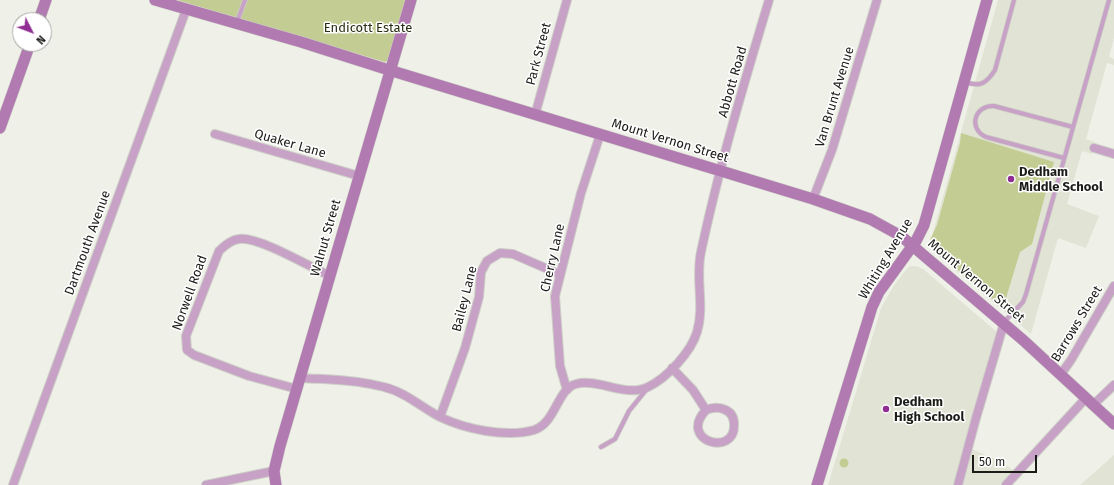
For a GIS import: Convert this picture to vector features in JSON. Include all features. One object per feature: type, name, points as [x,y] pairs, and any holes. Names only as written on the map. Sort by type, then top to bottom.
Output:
[{"type":"street","points":[[41,12],[46,0]]},
{"type":"street","name":"Mount Vernon Street","points":[[155,0],[301,42],[600,135],[720,170],[813,199],[870,219],[891,229],[913,246],[1004,323],[1114,424]]},
{"type":"street","name":"Walnut Street","points":[[276,485],[274,471],[280,446],[389,70],[411,0]]},
{"type":"street","name":"Park Street","points":[[535,115],[567,0]]},
{"type":"street","name":"Abbott Road","points":[[647,388],[687,354],[697,332],[701,315],[700,255],[720,170],[769,0]]},
{"type":"street","name":"Van Brunt Avenue","points":[[813,199],[832,150],[876,0]]},
{"type":"street","name":"Whiting Avenue","points":[[817,485],[872,307],[888,278],[913,246],[924,225],[987,0]]},
{"type":"street","name":"Dartmouth Avenue","points":[[12,485],[186,10]]},
{"type":"street","points":[[0,128],[27,52]]},
{"type":"street","name":"Quaker Lane","points":[[215,134],[359,176]]},
{"type":"street","name":"Cherry Lane","points":[[567,390],[560,366],[555,317],[555,296],[559,274],[581,193],[600,135]]},
{"type":"street","points":[[1094,148],[1114,154]]},
{"type":"street","name":"Norwell Road","points":[[297,389],[249,376],[194,355],[187,350],[186,336],[219,251],[229,242],[247,238],[269,246],[330,276]]},
{"type":"street","name":"Bailey Lane","points":[[440,417],[465,348],[479,297],[481,272],[487,261],[500,253],[513,254],[559,274]]},
{"type":"street","name":"Barrows Street","points":[[1061,374],[1071,360],[1114,286]]},
{"type":"street","points":[[958,485],[1004,323]]},
{"type":"street","points":[[672,368],[693,390],[706,410]]},
{"type":"street","points":[[300,377],[310,380],[329,379],[398,391],[440,417],[467,428],[498,432],[535,430],[546,422],[554,413],[567,390],[576,384],[601,384],[633,390],[647,388]]},
{"type":"street","points":[[1006,485],[1090,401],[1114,386]]},
{"type":"street","points":[[717,407],[723,408],[732,416],[735,427],[733,433],[725,441],[720,443],[708,442],[700,433],[699,421],[706,410],[717,407]]},
{"type":"street","points":[[206,485],[274,471]]},
{"type":"lane","points":[[236,24],[245,0]]},
{"type":"lane","points":[[964,82],[975,85],[982,83],[990,78],[995,70],[1014,0]]},
{"type":"lane","points":[[1004,323],[1020,305],[1026,294],[1109,0]]},
{"type":"lane","points":[[1064,158],[981,135],[975,126],[976,115],[984,108],[994,106],[1073,127]]},
{"type":"lane","points":[[601,447],[616,439],[630,411],[647,388]]},
{"type":"shaded area","name":"Dedham Middle School","points":[[998,0],[1114,0],[1114,38],[1109,57],[1114,59],[1114,65],[1107,63],[1086,139],[1095,142],[1092,154],[1082,151],[1067,204],[1099,216],[1086,248],[1058,238],[1031,334],[934,252],[930,243]]},
{"type":"shaded area","points":[[910,266],[916,266],[923,269],[1004,338],[972,449],[1002,462],[1021,476],[1012,485],[828,485],[881,308],[893,287]]},
{"type":"shaded area","points":[[1114,455],[1114,485],[1080,485]]},
{"type":"green space","name":"Endicott Estate","points":[[177,0],[407,0],[389,60],[385,62]]},
{"type":"green space","points":[[961,133],[1054,162],[1032,244],[1020,252],[1003,308],[935,250],[930,240],[937,225],[960,143]]},
{"type":"green space","points":[[844,458],[849,463],[844,468],[839,463]]},
{"type":"place","name":"Dedham Middle School","points":[[1011,179]]},
{"type":"place","name":"Dedham High School","points":[[886,409]]}]
